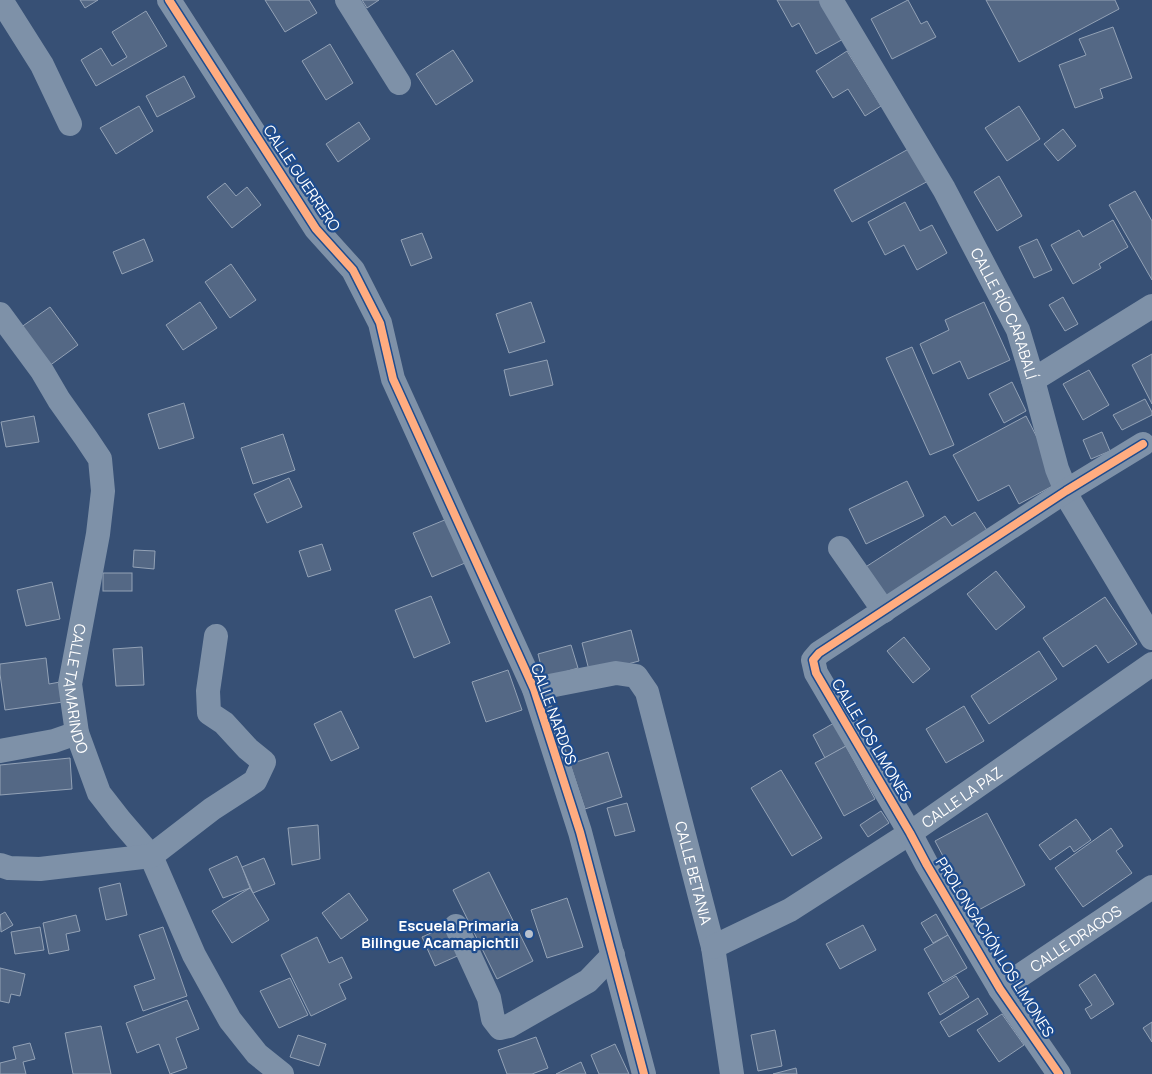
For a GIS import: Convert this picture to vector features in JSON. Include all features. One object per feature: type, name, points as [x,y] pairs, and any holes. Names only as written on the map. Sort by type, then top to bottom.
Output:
[{"type":"street","points":[[1,0],[42,65],[70,124]]},
{"type":"street","name":"CALLE GUERRERO","points":[[169,0],[316,229],[352,270],[380,323],[393,379]]},
{"type":"street","points":[[348,0],[399,83]]},
{"type":"street","name":"CALLE RÍO CARABALÍ","points":[[831,0],[944,189],[1018,330],[1057,469],[1071,503],[1152,638]]},
{"type":"street","points":[[1033,380],[1152,306]]},
{"type":"street","name":"CALLE TAMARINDO","points":[[0,314],[42,371],[59,400],[100,459],[103,491],[98,534],[70,684],[77,733],[100,793],[151,856],[194,955],[230,1020],[257,1054],[282,1074]]},
{"type":"street","name":"CALLE NARDOS","points":[[393,379],[534,689],[580,832],[644,1074]]},
{"type":"street","points":[[840,548],[884,611],[1066,491],[1143,444]]},
{"type":"street","name":"CALLE LOS LIMONES","points":[[884,611],[819,653],[813,660],[816,673],[910,832]]},
{"type":"street","points":[[0,865],[9,868],[40,869],[151,856],[212,809],[255,781],[264,762],[248,749],[224,723],[209,713],[208,691],[216,636]]},
{"type":"street","name":"CALLE LA PAZ","points":[[713,947],[790,910],[910,832],[1152,664]]},
{"type":"street","name":"CALLE BETANIA","points":[[534,689],[616,673],[636,676],[647,692],[713,947],[732,1074]]},
{"type":"street","points":[[0,751],[54,741],[77,733]]},
{"type":"street","name":"PROLONGACIÓN LOS LIMONES","points":[[910,832],[927,865],[1000,989],[1059,1074]]},
{"type":"street","name":"CALLE DRAGOS","points":[[1000,989],[1152,887]]},
{"type":"street","points":[[456,926],[489,998],[493,1019],[500,1028],[509,1026],[588,980],[613,954]]},
{"type":"building","points":[[80,0],[98,0],[85,8]]},
{"type":"building","points":[[265,0],[309,0],[317,13],[285,32]]},
{"type":"building","points":[[362,0],[379,0],[367,8]]},
{"type":"building","points":[[777,0],[826,0],[847,37],[816,54],[799,23],[792,27]]},
{"type":"building","points":[[908,0],[921,24],[927,21],[936,37],[892,59],[871,19]]},
{"type":"building","points":[[986,0],[1115,0],[1119,9],[1019,62]]},
{"type":"building","points":[[146,11],[167,46],[96,86],[81,60],[101,48],[112,66],[127,57],[112,32]]},
{"type":"building","points":[[1113,27],[1132,78],[1100,89],[1103,98],[1075,108],[1059,65],[1086,55],[1079,39]]},
{"type":"building","points":[[330,44],[353,83],[326,100],[302,61]]},
{"type":"building","points":[[453,50],[473,81],[436,105],[416,74]]},
{"type":"building","points":[[847,51],[881,106],[865,116],[848,89],[833,98],[816,71]]},
{"type":"building","points":[[184,76],[195,97],[157,117],[146,96]]},
{"type":"building","points":[[139,106],[153,131],[116,154],[100,128]]},
{"type":"building","points":[[1019,106],[1040,139],[1007,161],[985,128]]},
{"type":"building","points":[[359,122],[370,139],[338,162],[326,144]]},
{"type":"building","points":[[1063,129],[1076,146],[1058,161],[1044,144]]},
{"type":"building","points":[[914,146],[932,179],[852,222],[834,190]]},
{"type":"building","points":[[999,176],[1022,216],[997,231],[974,192]]},
{"type":"building","points":[[225,183],[236,196],[247,187],[261,205],[232,228],[207,197]]},
{"type":"building","points":[[1135,191],[1152,221],[1152,280],[1109,205]]},
{"type":"building","points":[[905,202],[920,231],[932,225],[947,253],[917,270],[904,245],[885,255],[868,222]]},
{"type":"building","points":[[1113,220],[1128,247],[1099,264],[1101,268],[1073,284],[1051,245],[1079,230],[1083,237]]},
{"type":"building","points":[[422,233],[432,258],[411,266],[401,240]]},
{"type":"building","points":[[144,239],[153,261],[122,274],[113,252]]},
{"type":"building","points":[[1037,239],[1052,270],[1034,278],[1019,247]]},
{"type":"building","points":[[231,264],[256,300],[230,318],[205,282]]},
{"type":"building","points":[[1063,297],[1078,324],[1065,331],[1049,305]]},
{"type":"building","points":[[200,302],[217,328],[183,350],[166,325]]},
{"type":"building","points":[[531,302],[545,342],[509,353],[496,314]]},
{"type":"building","points":[[984,302],[1010,360],[968,379],[960,361],[933,374],[920,344],[949,330],[945,320]]},
{"type":"building","points":[[50,307],[78,345],[45,369],[17,330]]},
{"type":"building","points":[[912,347],[954,445],[930,455],[886,358]]},
{"type":"building","points":[[1152,354],[1152,404],[1132,365]]},
{"type":"building","points":[[547,360],[553,385],[510,396],[504,370]]},
{"type":"building","points":[[1089,370],[1109,405],[1083,420],[1063,384]]},
{"type":"building","points":[[1012,382],[1026,411],[1004,423],[989,394]]},
{"type":"building","points":[[1145,399],[1152,415],[1122,430],[1113,415]]},
{"type":"building","points":[[184,403],[194,438],[159,449],[148,414]]},
{"type":"building","points":[[34,416],[39,442],[6,447],[1,422]]},
{"type":"building","points":[[1026,416],[1060,482],[1019,504],[1009,485],[978,501],[953,455]]},
{"type":"building","points":[[1102,432],[1110,451],[1091,459],[1083,440]]},
{"type":"building","points":[[283,434],[295,470],[253,484],[241,448]]},
{"type":"building","points":[[289,478],[302,507],[267,523],[254,494]]},
{"type":"building","points":[[907,481],[924,516],[866,544],[849,509]]},
{"type":"building","points":[[975,512],[990,535],[885,602],[864,568],[945,516],[952,526]]},
{"type":"building","points":[[447,519],[465,563],[432,577],[413,533]]},
{"type":"building","points":[[322,544],[331,570],[308,577],[299,551]]},
{"type":"building","points":[[134,550],[155,551],[154,569],[133,567]]},
{"type":"building","points":[[996,571],[1025,607],[996,630],[967,594]]},
{"type":"building","points":[[103,573],[132,573],[132,591],[103,591]]},
{"type":"building","points":[[52,582],[60,619],[26,626],[17,590]]},
{"type":"building","points":[[431,596],[450,643],[414,658],[395,610]]},
{"type":"building","points":[[1105,597],[1137,644],[1108,663],[1096,645],[1063,667],[1043,638]]},
{"type":"building","points":[[631,630],[639,661],[590,674],[582,643]]},
{"type":"building","points":[[904,637],[930,669],[913,683],[887,651]]},
{"type":"building","points":[[571,645],[578,668],[544,678],[538,654]]},
{"type":"building","points":[[142,647],[144,685],[116,686],[113,649]]},
{"type":"building","points":[[1039,651],[1057,679],[989,724],[971,696]]},
{"type":"building","points":[[46,658],[49,684],[60,682],[63,702],[5,710],[0,664]]},
{"type":"building","points":[[508,670],[522,710],[486,722],[472,682]]},
{"type":"building","points":[[964,706],[984,741],[946,763],[926,729]]},
{"type":"building","points":[[341,711],[359,748],[331,761],[314,724]]},
{"type":"building","points":[[834,723],[846,746],[825,758],[813,735]]},
{"type":"building","points":[[846,746],[875,799],[844,816],[815,763]]},
{"type":"building","points":[[608,752],[622,797],[585,809],[570,764]]},
{"type":"building","points":[[70,758],[72,789],[0,795],[0,765]]},
{"type":"building","points":[[781,770],[822,838],[792,856],[751,788]]},
{"type":"building","points":[[627,803],[635,831],[615,836],[607,808]]},
{"type":"building","points":[[881,811],[889,823],[868,837],[860,825]]},
{"type":"building","points":[[987,813],[1025,885],[973,913],[935,841]]},
{"type":"building","points":[[1076,819],[1091,840],[1074,852],[1070,846],[1050,860],[1039,845]]},
{"type":"building","points":[[318,825],[320,859],[292,865],[288,828]]},
{"type":"building","points":[[1111,828],[1123,846],[1116,851],[1132,873],[1083,907],[1055,868]]},
{"type":"building","points":[[237,856],[250,888],[223,898],[209,869]]},
{"type":"building","points":[[264,858],[275,884],[253,893],[242,867]]},
{"type":"building","points":[[489,872],[533,961],[497,979],[453,890]]},
{"type":"building","points":[[120,883],[127,915],[106,920],[99,888]]},
{"type":"building","points":[[250,888],[269,920],[232,943],[212,911]]},
{"type":"building","points":[[349,893],[368,920],[341,939],[322,913]]},
{"type":"building","points":[[567,898],[583,947],[547,958],[531,910]]},
{"type":"building","points":[[5,912],[13,925],[1,932],[0,915]]},
{"type":"building","points":[[936,914],[948,935],[933,943],[921,923]]},
{"type":"building","points":[[76,915],[80,931],[66,934],[69,950],[49,954],[43,923]]},
{"type":"building","points":[[451,924],[464,953],[435,966],[422,937]]},
{"type":"building","points":[[863,925],[876,950],[840,969],[826,944]]},
{"type":"building","points":[[40,927],[44,950],[15,954],[11,932]]},
{"type":"building","points":[[163,927],[187,996],[143,1011],[134,986],[155,979],[139,935]]},
{"type":"building","points":[[948,935],[967,968],[943,982],[924,949]]},
{"type":"building","points":[[317,937],[329,963],[342,957],[352,978],[339,984],[346,999],[311,1016],[281,955]]},
{"type":"building","points":[[0,968],[25,974],[20,996],[11,994],[9,1003],[0,1001]]},
{"type":"building","points":[[1095,974],[1114,1004],[1091,1019],[1085,1009],[1092,1005],[1079,985]]},
{"type":"building","points":[[956,976],[969,997],[940,1015],[928,993]]},
{"type":"building","points":[[290,978],[308,1015],[279,1028],[260,991]]},
{"type":"building","points":[[978,998],[988,1014],[949,1037],[940,1022]]},
{"type":"building","points":[[187,1000],[199,1029],[176,1038],[187,1068],[170,1074],[159,1044],[137,1053],[126,1023]]},
{"type":"building","points":[[1002,1014],[1024,1045],[999,1062],[977,1030]]},
{"type":"building","points":[[1152,1022],[1152,1042],[1143,1028]]},
{"type":"building","points":[[101,1026],[111,1074],[73,1074],[65,1033]]},
{"type":"building","points":[[775,1030],[782,1066],[758,1071],[751,1035]]},
{"type":"building","points":[[298,1035],[326,1044],[319,1066],[290,1057]]},
{"type":"building","points":[[536,1037],[548,1068],[532,1074],[507,1074],[498,1050]]},
{"type":"building","points":[[30,1043],[35,1059],[23,1062],[26,1074],[0,1074],[0,1063],[16,1059],[13,1047]]},
{"type":"building","points":[[615,1044],[629,1074],[599,1074],[591,1055]]},
{"type":"building","points":[[581,1062],[586,1074],[556,1074]]},
{"type":"building","points":[[796,1068],[797,1074],[773,1074]]},
{"type":"cycle path","points":[[169,0],[316,229],[353,270],[380,323],[393,379],[534,689],[580,832],[644,1074]]},
{"type":"cycle path","points":[[1059,1074],[1000,989],[816,673],[813,660],[819,653],[1066,491],[1143,444]]},
{"type":"place","name":"Escuela Primaria Bilingue Acamapichtli","points":[[529,934]]}]
